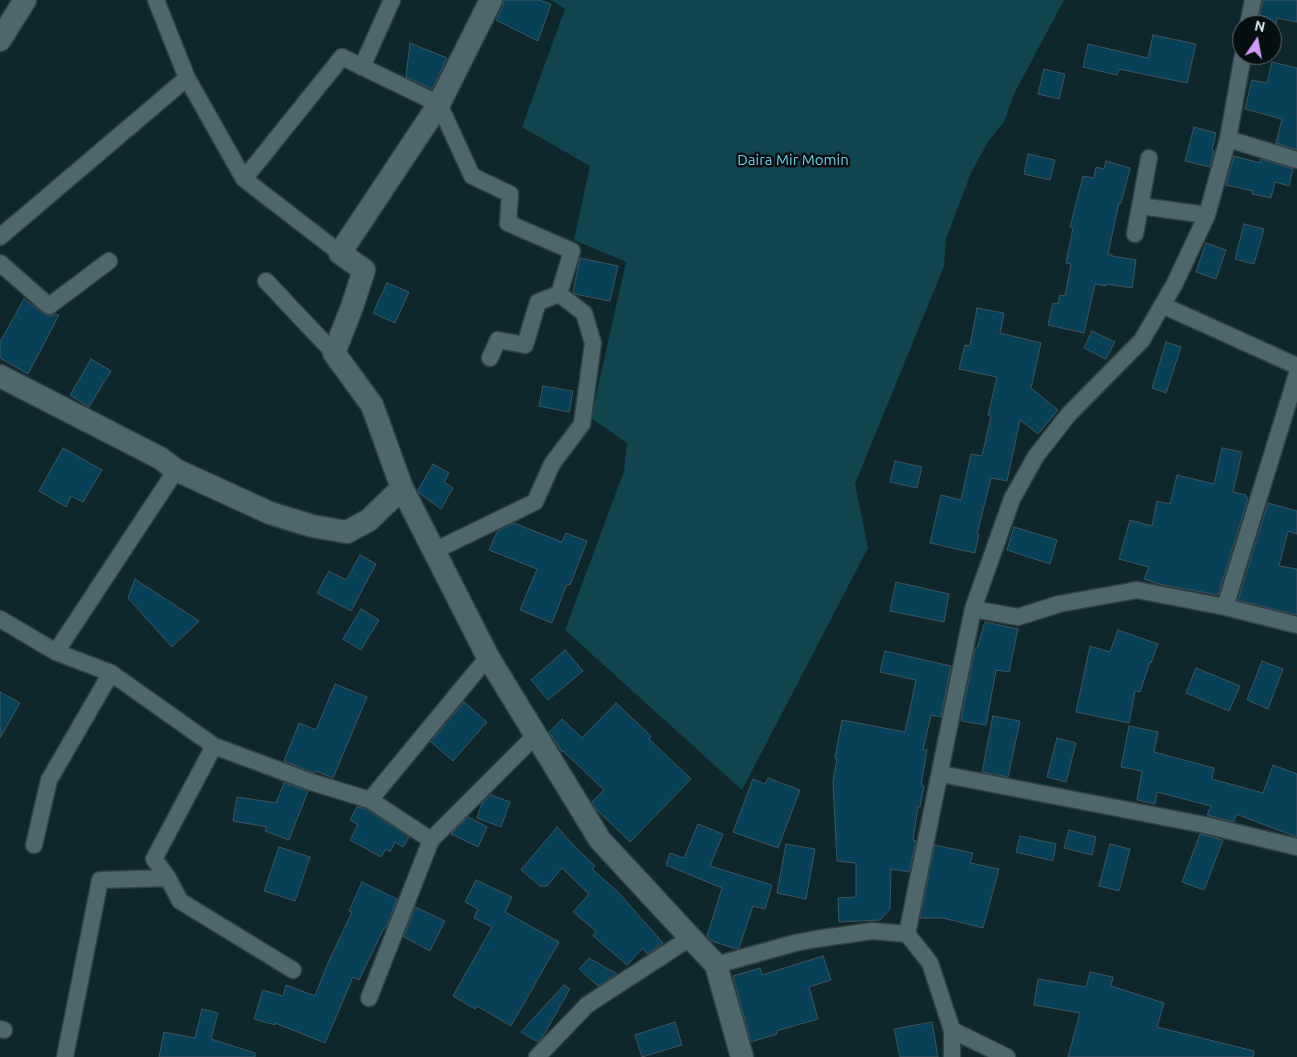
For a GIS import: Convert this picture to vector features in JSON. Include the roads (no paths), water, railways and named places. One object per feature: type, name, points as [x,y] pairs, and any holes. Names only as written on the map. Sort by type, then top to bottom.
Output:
[{"type":"street","points":[[0,40],[25,0]]},
{"type":"street","points":[[156,0],[187,78],[244,179],[364,270],[352,308],[334,353]]},
{"type":"street","points":[[362,67],[392,0]]},
{"type":"street","points":[[340,253],[439,104],[491,0]]},
{"type":"street","points":[[1250,15],[1253,0]]},
{"type":"street","points":[[244,179],[342,57],[439,104],[472,176],[510,194],[508,223],[572,251],[559,294]]},
{"type":"street","points":[[907,934],[973,609],[1012,499],[1036,456],[1070,414],[1142,340],[1174,285],[1208,215],[1228,138],[1241,65]]},
{"type":"street","points":[[0,237],[187,78]]},
{"type":"street","points":[[1228,138],[1297,160]]},
{"type":"street","points":[[1135,234],[1149,158]]},
{"type":"street","points":[[1140,206],[1208,215]]},
{"type":"street","points":[[0,263],[49,306],[109,261]]},
{"type":"street","points":[[266,281],[334,353],[372,405],[402,488],[488,657],[600,840],[716,965],[742,1057]]},
{"type":"street","points":[[490,358],[498,340],[525,345],[538,302],[559,294]]},
{"type":"street","points":[[434,551],[535,502],[552,464],[582,424],[592,343],[584,313],[559,294]]},
{"type":"street","points":[[1162,305],[1297,366]]},
{"type":"street","points":[[1225,607],[1297,374]]},
{"type":"street","points":[[0,376],[160,458],[176,470],[270,513],[312,526],[347,532],[369,520],[402,488]]},
{"type":"street","points":[[56,652],[176,470]]},
{"type":"street","points":[[973,609],[1018,617],[1059,604],[1138,590],[1225,607],[1297,625]]},
{"type":"street","points":[[0,619],[56,652],[111,673],[214,746],[311,782],[370,800],[431,840]]},
{"type":"street","points":[[370,800],[488,657]]},
{"type":"street","points":[[34,844],[49,780],[111,673]]},
{"type":"street","points":[[369,998],[431,840],[536,735]]},
{"type":"street","points":[[214,746],[154,860],[168,878],[180,902],[293,970]]},
{"type":"street","points":[[941,774],[1205,825],[1297,847]]},
{"type":"street","points":[[65,1057],[100,880],[168,878]]},
{"type":"street","points":[[716,965],[816,939],[872,931],[907,934],[930,963],[952,1030],[952,1057]]},
{"type":"street","points":[[537,1057],[587,1005],[690,938]]},
{"type":"street","points":[[952,1030],[1007,1057]]},
{"type":"park label","name":"Daira Mir Momin","points":[[793,160]]}]
